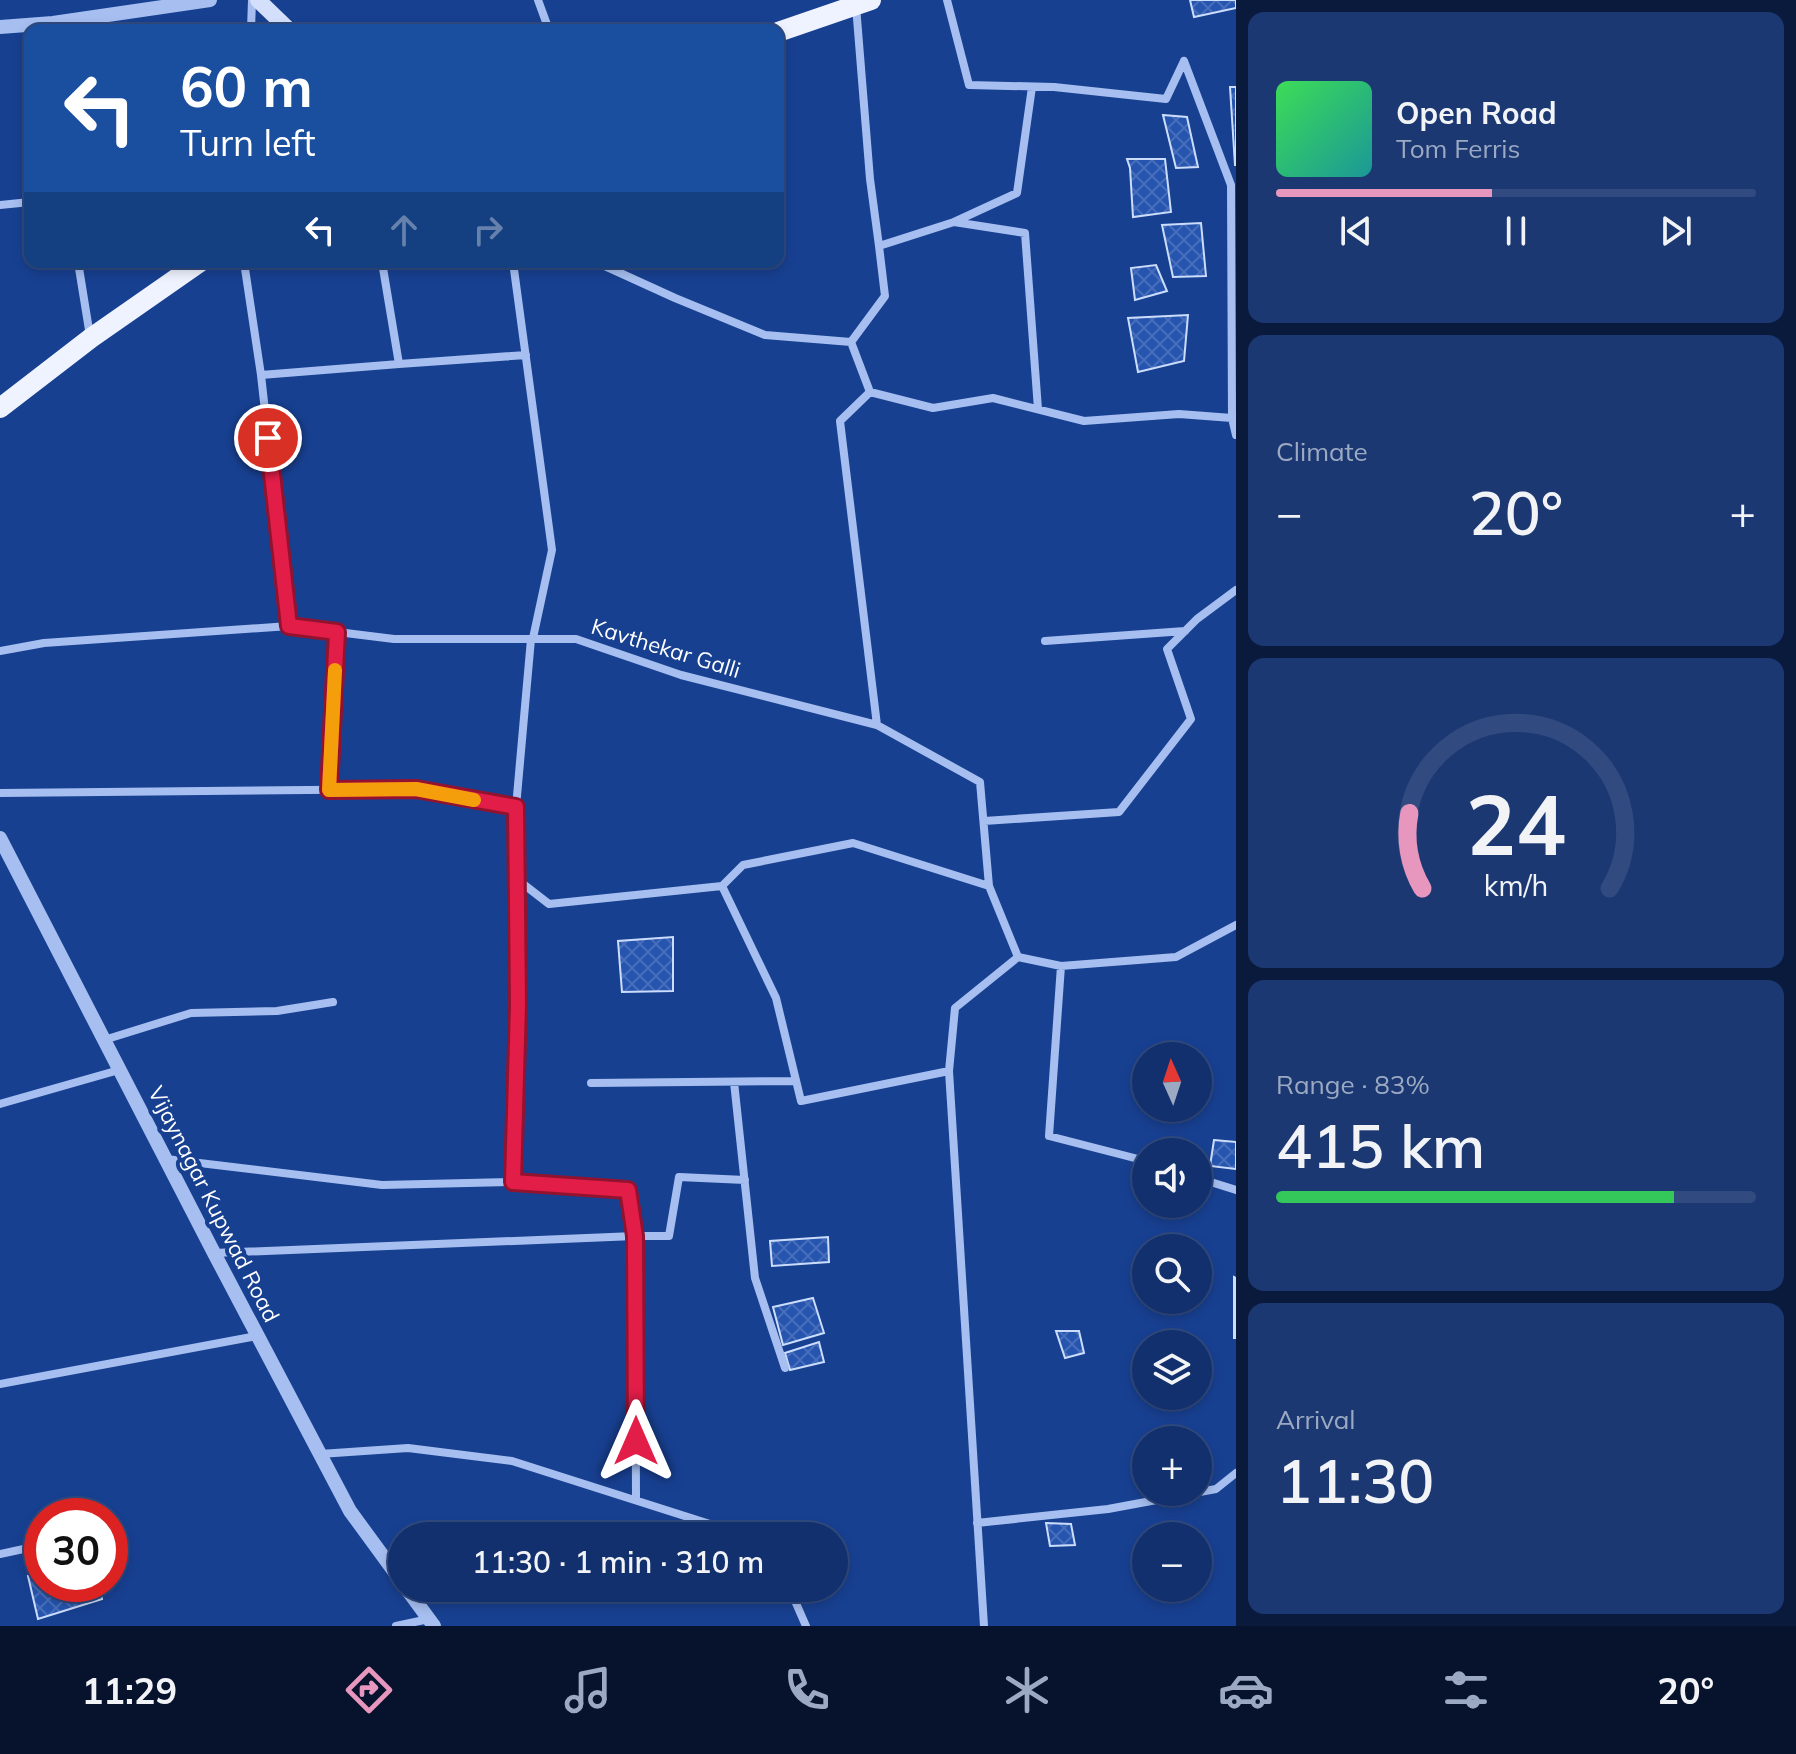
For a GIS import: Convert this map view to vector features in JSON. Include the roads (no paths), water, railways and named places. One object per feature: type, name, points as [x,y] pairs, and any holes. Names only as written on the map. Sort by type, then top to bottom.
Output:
[{"type":"main road","points":[[258,0],[283,24]]},
{"type":"main road","points":[[784,30],[864,3]]},
{"type":"main road","points":[[0,408],[91,338],[191,268]]},
{"type":"street","points":[[65,24],[210,0]]},
{"type":"street","points":[[251,24],[252,0]]},
{"type":"street","points":[[538,0],[547,24]]},
{"type":"street","points":[[947,0],[969,85],[1054,87],[1166,99],[1184,61],[1231,185],[1232,418],[1236,435]]},
{"type":"street","points":[[851,342],[885,296],[870,179],[864,3]]},
{"type":"street","points":[[0,27],[24,27]]},
{"type":"street","points":[[879,246],[954,222],[1017,193],[1032,87]]},
{"type":"street","points":[[0,205],[24,203]]},
{"type":"street","points":[[954,222],[1025,233],[1038,409]]},
{"type":"street","points":[[79,268],[91,338]]},
{"type":"street","points":[[245,268],[261,375],[289,626]]},
{"type":"street","points":[[383,268],[399,364]]},
{"type":"street","points":[[513,1182],[518,1005],[516,807],[531,639],[552,550],[514,268]]},
{"type":"street","points":[[609,268],[765,335],[851,342]]},
{"type":"street","points":[[851,342],[870,392]]},
{"type":"street","points":[[261,375],[526,355]]},
{"type":"street","points":[[870,392],[933,408],[993,398],[1084,421],[1179,414],[1232,418]]},
{"type":"street","points":[[870,392],[840,421],[877,725]]},
{"type":"street","points":[[1018,957],[989,886],[984,821],[1119,812],[1191,719],[1167,649],[1197,619],[1236,590]]},
{"type":"street","name":"Kavthekar Galli","points":[[0,651],[44,643],[289,626],[394,639],[576,639],[681,675],[877,725],[980,782],[984,821]]},
{"type":"street","points":[[1045,641],[1185,631]]},
{"type":"street","points":[[329,790],[337,632]]},
{"type":"street","points":[[0,793],[416,789],[516,807]]},
{"type":"street","name":"Vijaynagar Kupwad Road","points":[[0,838],[350,1511],[388,1563]]},
{"type":"street","points":[[518,880],[549,904],[722,886],[743,865],[853,843],[989,886]]},
{"type":"street","points":[[722,886],[776,998],[801,1101],[949,1071]]},
{"type":"street","points":[[1018,957],[1061,966],[1176,957],[1236,925]]},
{"type":"street","points":[[984,1626],[949,1071],[955,1008],[1018,957]]},
{"type":"street","points":[[1061,966],[1049,1136],[1132,1157]]},
{"type":"street","points":[[104,1040],[191,1013],[277,1011],[333,1002]]},
{"type":"street","points":[[0,1104],[119,1070]]},
{"type":"street","points":[[591,1083],[796,1081]]},
{"type":"street","points":[[734,1082],[755,1278],[785,1368]]},
{"type":"street","points":[[165,1159],[382,1185],[513,1182],[628,1190],[635,1236],[636,1500]]},
{"type":"street","points":[[214,1253],[669,1236],[679,1177],[745,1180]]},
{"type":"street","points":[[1212,1182],[1236,1190]]},
{"type":"street","points":[[0,1384],[257,1336]]},
{"type":"street","points":[[320,1454],[408,1448],[512,1461],[704,1522]]},
{"type":"street","points":[[977,1523],[1108,1509],[1216,1489],[1236,1473]]},
{"type":"street","points":[[0,1554],[24,1549]]},
{"type":"street","points":[[416,1602],[432,1623]]},
{"type":"street","points":[[796,1602],[806,1626]]},
{"type":"street","points":[[396,1626],[432,1623]]}]
